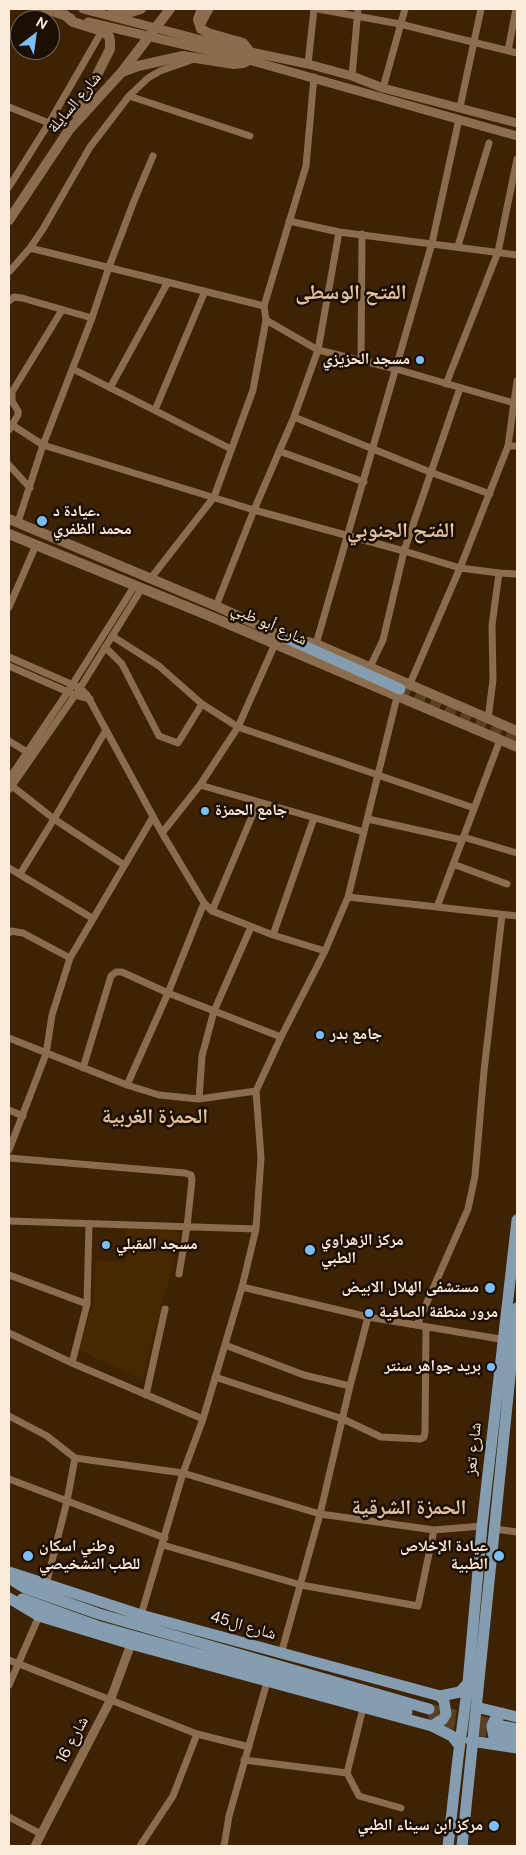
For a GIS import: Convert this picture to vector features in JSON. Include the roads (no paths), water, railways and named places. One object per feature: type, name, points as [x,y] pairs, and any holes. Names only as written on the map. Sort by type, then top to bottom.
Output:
[{"type":"main road","points":[[131,11],[141,9]]},
{"type":"main road","name":"شارع السايلة","points":[[9,220],[69,130],[121,73],[170,9]]},
{"type":"main road","points":[[121,73],[138,66],[178,56],[238,64],[249,56],[243,43],[208,33],[200,27],[198,19],[202,9]]},
{"type":"main road","points":[[69,14],[73,22],[102,31],[109,36],[110,41],[110,49],[69,130]]},
{"type":"main road","name":"شارع أبو ظبي","points":[[13,521],[151,578],[284,637],[316,644],[369,668],[402,690],[500,740],[515,738]]},
{"type":"main road","name":"شارع أبو ظبي","points":[[9,534],[275,644],[488,719],[515,738]]},
{"type":"main road","points":[[284,637],[402,690]]},
{"type":"main road","name":"شارع تعز","points":[[471,1741],[494,1529],[517,1220]]},
{"type":"main road","name":"شارع تعز","points":[[459,1745],[468,1683],[482,1526],[508,1341],[517,1308]]},
{"type":"main road","name":"شارع ال45","points":[[9,1572],[141,1615],[440,1696]]},
{"type":"main road","name":"شارع ال45","points":[[9,1578],[25,1588],[99,1614],[430,1717],[452,1736],[459,1745]]},
{"type":"main road","name":"شارع ال45","points":[[9,1593],[97,1626],[430,1717]]},
{"type":"main road","name":"شارع ال45","points":[[9,1598],[39,1616],[131,1644],[363,1708],[430,1717]]},
{"type":"main road","points":[[430,1717],[443,1719],[446,1714],[446,1707],[440,1696],[460,1692],[468,1683]]},
{"type":"main road","points":[[476,1707],[517,1716]]},
{"type":"main road","points":[[502,1713],[492,1726],[494,1738],[517,1729]]},
{"type":"main road","points":[[500,1735],[517,1748]]},
{"type":"main road","points":[[462,1846],[471,1741],[500,1735],[517,1739]]},
{"type":"main road","points":[[448,1846],[459,1745]]},
{"type":"street","points":[[45,9],[249,56],[308,64],[352,76],[383,88],[517,123]]},
{"type":"street","points":[[83,9],[235,53]]},
{"type":"street","points":[[111,9],[124,13],[131,11]]},
{"type":"street","points":[[200,27],[210,9]]},
{"type":"street","points":[[308,64],[314,9]]},
{"type":"street","points":[[318,9],[357,12],[517,53]]},
{"type":"street","points":[[383,88],[405,9]]},
{"type":"street","points":[[460,107],[481,9]]},
{"type":"street","points":[[508,51],[516,9]]},
{"type":"street","points":[[352,88],[357,12]]},
{"type":"street","points":[[9,186],[49,123],[102,31]]},
{"type":"street","points":[[249,56],[314,77],[517,136]]},
{"type":"street","points":[[9,272],[30,248],[43,229],[90,147],[129,96],[148,78],[160,71],[199,58]]},
{"type":"street","points":[[151,578],[214,498],[253,390],[266,320],[264,306],[306,166],[314,77]]},
{"type":"street","points":[[129,96],[250,136]]},
{"type":"street","points":[[9,107],[49,123]]},
{"type":"street","points":[[316,644],[374,449],[432,242],[460,119]]},
{"type":"street","points":[[458,246],[489,143]]},
{"type":"street","points":[[13,521],[30,488],[43,445],[92,318],[109,267],[153,156]]},
{"type":"street","points":[[446,384],[498,252],[517,159]]},
{"type":"street","points":[[289,221],[339,232],[432,242],[517,255]]},
{"type":"street","points":[[216,606],[294,417],[318,350],[339,232]]},
{"type":"street","points":[[361,360],[362,234]]},
{"type":"street","points":[[30,248],[264,306]]},
{"type":"street","points":[[110,388],[168,282]]},
{"type":"street","points":[[155,410],[205,291]]},
{"type":"street","points":[[9,301],[14,297],[22,298],[92,318]]},
{"type":"street","points":[[62,310],[12,392],[12,401],[18,411],[10,428],[43,445],[254,510],[460,568],[517,574]]},
{"type":"street","points":[[266,320],[318,350],[396,369],[514,403]]},
{"type":"street","points":[[73,369],[231,448]]},
{"type":"street","points":[[141,1615],[183,1474],[203,1419],[242,1287],[256,1229],[261,1158],[256,1091],[325,951],[348,897],[378,776],[402,690],[460,568],[508,446],[517,381]]},
{"type":"street","points":[[369,668],[383,640],[404,551],[460,388]]},
{"type":"street","points":[[294,417],[490,494]]},
{"type":"street","points":[[508,446],[517,446]]},
{"type":"street","points":[[279,451],[364,482]]},
{"type":"street","points":[[9,465],[30,488]]},
{"type":"street","points":[[9,604],[36,545]]},
{"type":"street","points":[[488,719],[494,680],[492,625],[499,573]]},
{"type":"street","points":[[9,779],[71,694],[80,688],[112,636],[138,586]]},
{"type":"street","points":[[124,865],[10,788],[71,694],[72,685],[138,586]]},
{"type":"street","points":[[112,636],[159,666],[202,704],[238,727],[474,808]]},
{"type":"street","points":[[162,833],[200,785],[238,727],[275,644]]},
{"type":"street","points":[[105,647],[122,664],[159,736],[178,743],[202,704]]},
{"type":"street","points":[[9,657],[80,688],[90,699],[153,818],[204,903],[212,911],[273,935],[325,951]]},
{"type":"street","points":[[9,666],[71,694],[90,699]]},
{"type":"street","points":[[20,874],[106,730]]},
{"type":"street","points":[[437,907],[500,740]]},
{"type":"street","points":[[9,741],[27,752]]},
{"type":"street","points":[[200,785],[364,832]]},
{"type":"street","points":[[212,911],[258,802]]},
{"type":"street","points":[[9,1150],[46,1054],[52,1014],[70,958],[153,818]]},
{"type":"street","points":[[273,935],[314,818]]},
{"type":"street","points":[[368,819],[463,838],[517,853]]},
{"type":"street","points":[[453,864],[507,884]]},
{"type":"street","points":[[9,868],[92,918]]},
{"type":"street","points":[[348,897],[517,916]]},
{"type":"street","points":[[127,1086],[168,993],[204,903]]},
{"type":"street","points":[[417,1325],[468,1209],[475,1176],[484,1071],[502,915]]},
{"type":"street","points":[[199,1099],[202,1056],[214,1011],[251,927]]},
{"type":"street","points":[[9,933],[11,931],[23,933],[70,958]]},
{"type":"street","points":[[83,1068],[111,976],[116,972],[122,972],[168,993],[281,1037]]},
{"type":"street","points":[[9,1038],[127,1086],[158,1095],[199,1099],[256,1091]]},
{"type":"street","points":[[9,1110],[23,1116]]},
{"type":"street","points":[[9,1158],[185,1173],[190,1175],[192,1180],[187,1227],[179,1274]]},
{"type":"street","points":[[9,1221],[256,1229]]},
{"type":"street","points":[[72,1363],[87,1304],[90,1224]]},
{"type":"street","points":[[9,1275],[87,1304]]},
{"type":"street","points":[[242,1287],[368,1317],[508,1341]]},
{"type":"street","points":[[146,1395],[165,1309]]},
{"type":"street","points":[[281,1654],[320,1514],[368,1317]]},
{"type":"street","points":[[215,1377],[343,1418],[381,1437],[420,1439],[424,1437],[426,1432],[426,1327]]},
{"type":"street","points":[[9,1333],[72,1363],[203,1419]]},
{"type":"street","points":[[225,1345],[304,1375],[350,1386]]},
{"type":"street","points":[[9,1416],[47,1436],[75,1458],[183,1474],[320,1514],[434,1530],[482,1526]]},
{"type":"street","points":[[46,1585],[67,1502],[75,1458]]},
{"type":"street","points":[[9,1479],[164,1541],[301,1585],[418,1606],[434,1530]]},
{"type":"street","points":[[494,1529],[517,1532]]},
{"type":"street","points":[[9,1685],[39,1616]]},
{"type":"street","name":"شارع 16","points":[[35,1846],[110,1701],[131,1644]]},
{"type":"street","points":[[9,1660],[197,1734],[248,1747]]},
{"type":"street","points":[[224,1846],[229,1816],[267,1682]]},
{"type":"street","points":[[363,1708],[347,1773],[359,1796],[401,1808]]},
{"type":"street","points":[[140,1846],[173,1796],[197,1734]]},
{"type":"street","points":[[244,1760],[347,1773]]},
{"type":"street","points":[[9,1817],[41,1834]]},
{"type":"tunnel","points":[[400,689],[517,740]]},
{"type":"tunnel","points":[[429,1709],[500,1726]]},
{"type":"tunnel","points":[[428,1718],[500,1735]]},
{"type":"place","name":"مسجد الحزيزي","points":[[420,360]]},
{"type":"place","name":"عيادة د. محمد الظفري","points":[[42,521]]},
{"type":"place","name":"جامع الحمزة","points":[[205,811]]},
{"type":"place","name":"جامع بدر","points":[[320,1035]]},
{"type":"place","name":"مسجد المقبلي","points":[[106,1245]]},
{"type":"place","name":"مركز الزهراوي الطبي","points":[[310,1250]]},
{"type":"place","name":"مستشفى الهلال الابيض","points":[[490,1288]]},
{"type":"place","name":"مرور منطقة الصافية","points":[[369,1313]]},
{"type":"place","name":"بريد جواهر سنتر","points":[[491,1367]]},
{"type":"place","name":"وطني اسكان للطب التشخيصي","points":[[28,1556]]},
{"type":"place","name":"عيادة الإخلاص الطبية","points":[[499,1556]]},
{"type":"place","name":"مركز ابن سيناء الطبي","points":[[494,1826]]},
{"type":"district","name":"الفتح الوسطى","points":[[351,293]]},
{"type":"district","name":"الفتح الجنوبي","points":[[401,531]]},
{"type":"district","name":"الحمزة الغربية","points":[[155,1117]]},
{"type":"district","name":"الحمزة الشرقية","points":[[409,1508]]}]
